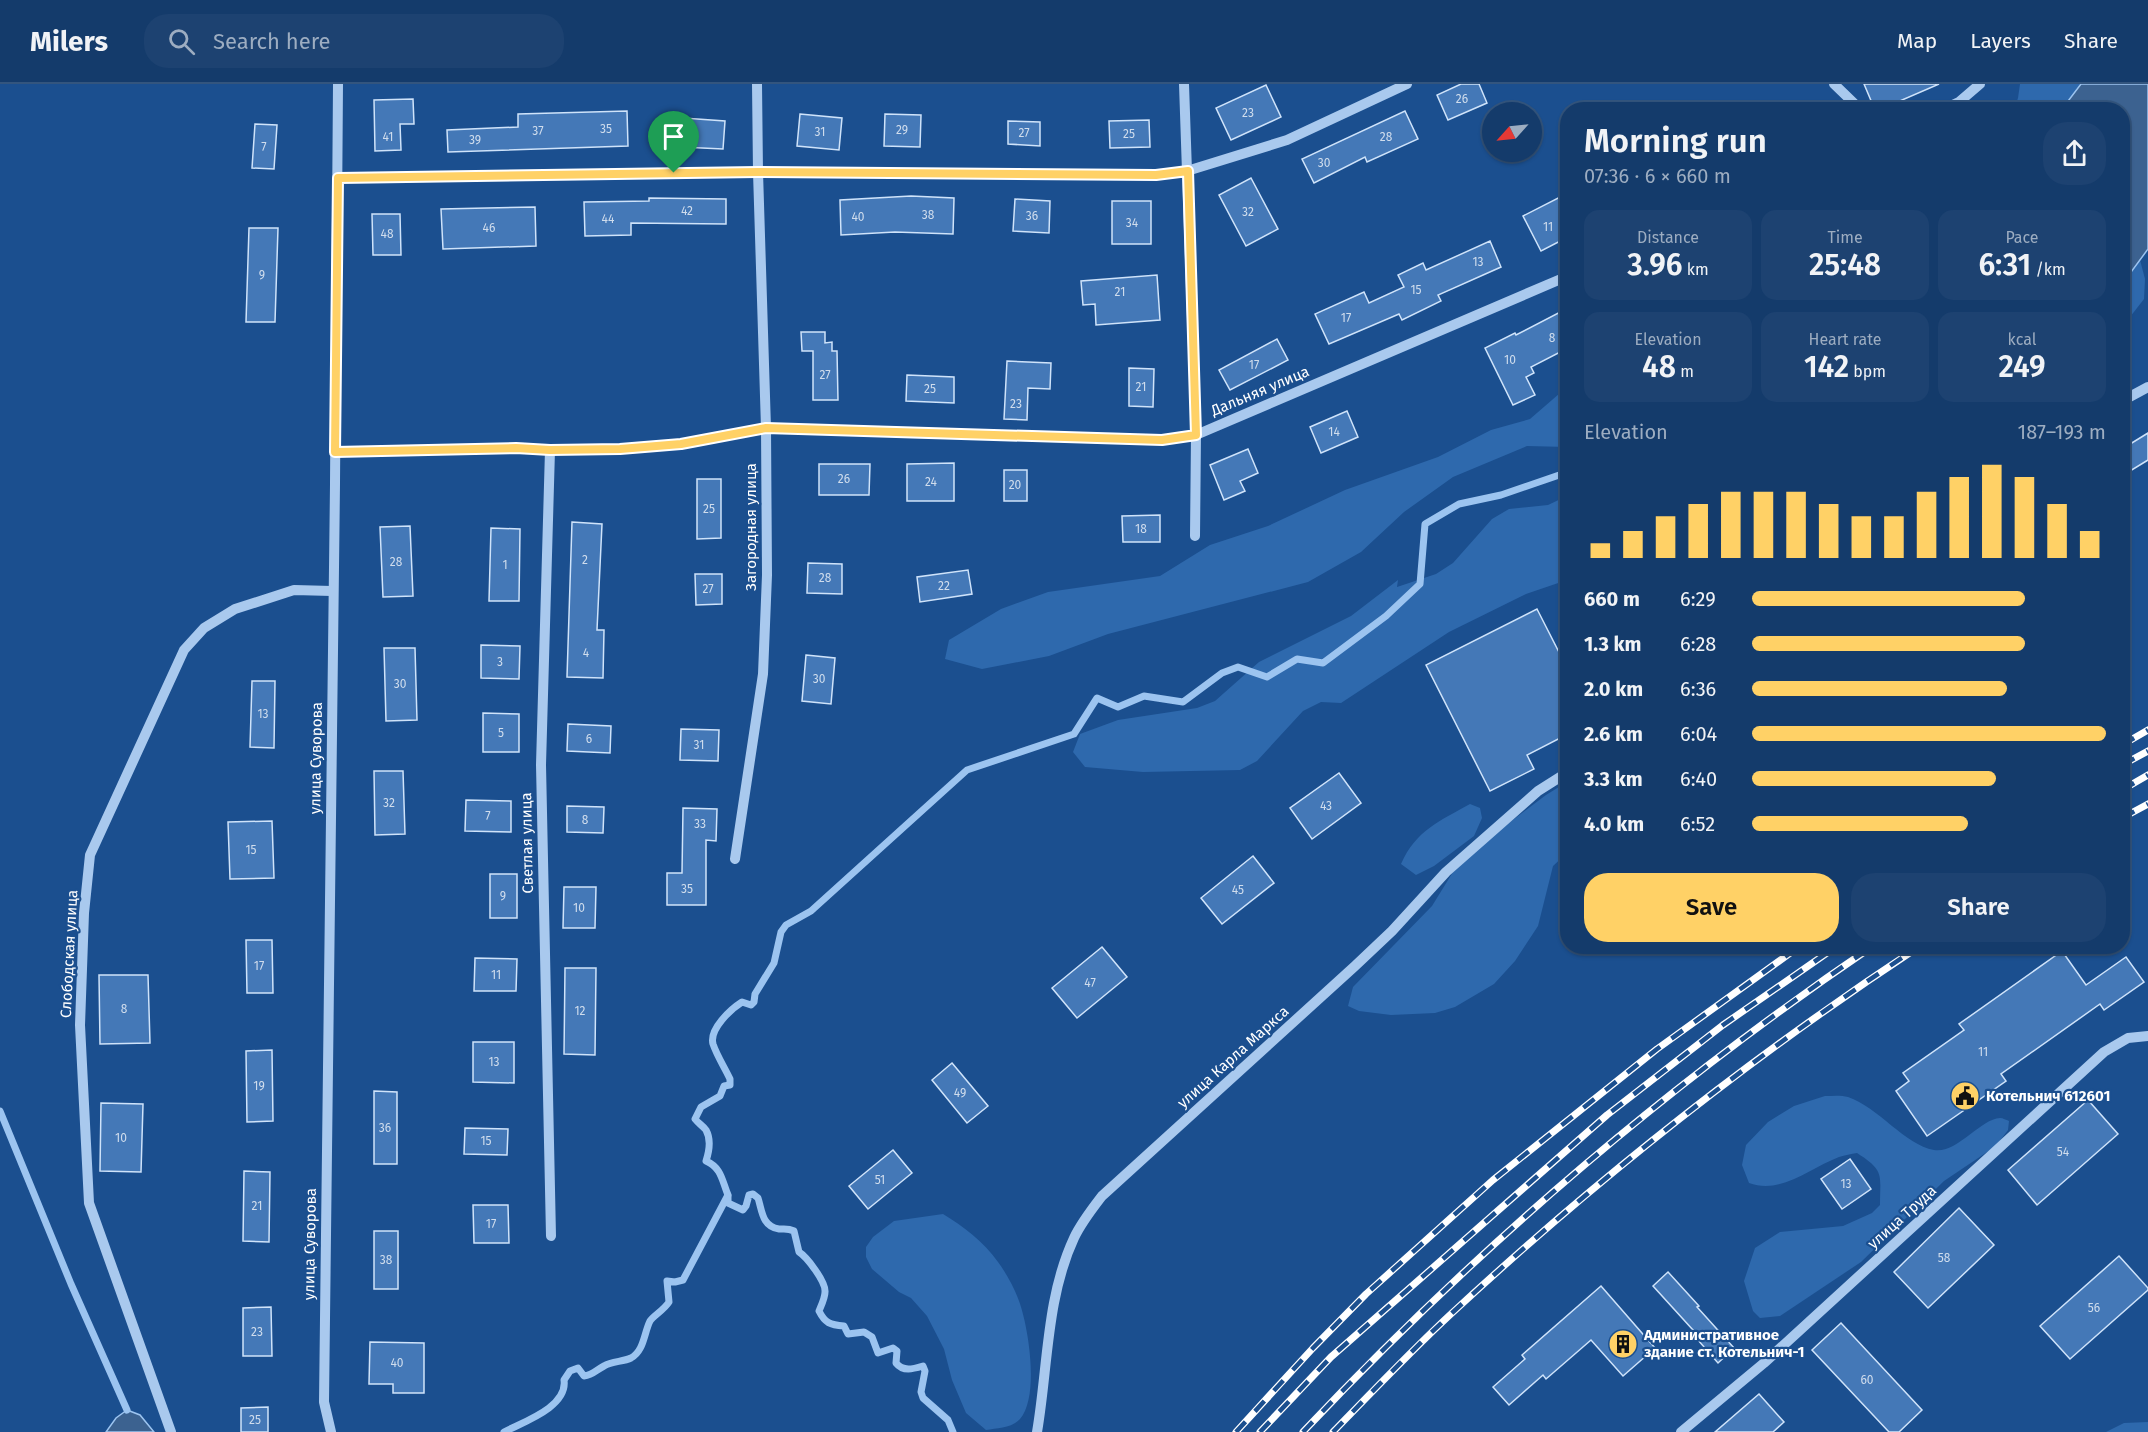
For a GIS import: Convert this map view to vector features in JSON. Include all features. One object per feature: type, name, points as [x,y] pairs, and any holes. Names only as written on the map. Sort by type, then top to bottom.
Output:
[{"type":"street","name":"улица Суворова","points":[[331,1432],[324,1402],[338,84]]},
{"type":"street","name":"Загородная улица","points":[[735,859],[763,674],[767,575],[766,428],[757,84]]},
{"type":"street","points":[[1184,84],[1196,435],[1196,536]]},
{"type":"street","points":[[338,178],[758,172],[1156,175],[1188,171],[1287,140],[1407,84]]},
{"type":"street","points":[[1834,84],[1853,102]]},
{"type":"street","points":[[1959,102],[1980,84]]},
{"type":"street","name":"Дальняя улица","points":[[335,452],[516,448],[620,449],[681,444],[766,428],[1162,440],[1196,435],[1560,279]]},
{"type":"street","points":[[2130,397],[2148,387]]},
{"type":"street","name":"Светлая улица","points":[[550,450],[541,765],[551,1236]]},
{"type":"street","name":"Слободская улица","points":[[171,1432],[89,1203],[81,1025],[84,913],[90,855],[184,650],[204,628],[235,609],[294,590],[332,591]]},
{"type":"street","name":"улица Карла Маркса","points":[[1037,1432],[1055,1302],[1064,1265],[1074,1238],[1102,1196],[1392,931],[1446,872],[1538,791],[1560,777]]},
{"type":"street","name":"улица Труда","points":[[1681,1432],[1773,1355],[2104,1052],[2128,1038],[2148,1036]]},
{"type":"shaded area","points":[[2020,84],[2081,84],[2067,102],[2017,102]]},
{"type":"shaded area","points":[[2081,84],[2148,84],[2148,249],[2130,273],[2130,102],[2067,102]]},
{"type":"shaded area","points":[[2140,260],[2145,279],[2144,299],[2130,317],[2130,274]]},
{"type":"shaded area","points":[[1560,393],[1560,447],[1527,446],[1453,477],[1404,512],[1361,552],[1308,582],[1108,634],[1049,656],[982,669],[945,659],[949,640],[1001,609],[1048,592],[1160,576],[1210,545],[1268,526],[1345,490],[1438,457],[1491,430],[1530,419]]},
{"type":"shaded area","points":[[1560,499],[1560,582],[1526,594],[1449,632],[1341,703],[1321,702],[1303,711],[1257,761],[1240,770],[1143,772],[1085,767],[1073,752],[1080,734],[1118,720],[1197,708],[1215,701],[1259,662],[1351,616],[1398,580],[1397,587],[1436,574],[1453,563],[1492,519],[1509,509],[1548,505]]},
{"type":"shaded area","points":[[1560,786],[1560,860],[1553,866],[1538,926],[1515,961],[1494,984],[1455,1007],[1435,1013],[1391,1015],[1359,1011],[1348,1006],[1353,987],[1432,906],[1453,872],[1497,832]]},
{"type":"shaded area","points":[[1470,804],[1480,808],[1482,818],[1474,836],[1434,866],[1416,875],[1401,864],[1414,843],[1430,828]]},
{"type":"shaded area","points":[[1825,1096],[1845,1096],[1859,1102],[1902,1134],[1923,1147],[1934,1150],[1951,1147],[1992,1120],[2000,1118],[2009,1121],[2008,1130],[1996,1146],[1944,1181],[1861,1262],[1780,1316],[1760,1318],[1753,1311],[1744,1281],[1755,1248],[1780,1232],[1843,1226],[1872,1213],[1880,1205],[1880,1180],[1877,1169],[1857,1153],[1839,1157],[1784,1183],[1761,1186],[1749,1183],[1742,1165],[1746,1145],[1768,1122],[1794,1106]]},
{"type":"shaded area","points":[[943,1214],[973,1235],[992,1255],[1008,1278],[1021,1307],[1027,1332],[1031,1381],[1026,1409],[1017,1422],[1009,1426],[986,1430],[966,1413],[952,1380],[944,1349],[927,1316],[911,1298],[899,1292],[872,1269],[866,1257],[866,1247],[873,1237],[894,1221]]},
{"type":"shaded area","points":[[127,1410],[140,1415],[154,1432],[106,1432],[116,1418]]},
{"type":"shaded area","points":[[2148,1422],[2148,1432],[2106,1432],[2124,1423]]},
{"type":"building","points":[[1461,84],[1479,84],[1487,102],[1482,102],[1482,105],[1448,120],[1437,95]]},
{"type":"building","points":[[1864,84],[1939,84],[1897,102],[1872,102]]},
{"type":"building","points":[[1266,85],[1281,117],[1231,140],[1216,108]]},
{"type":"building","points":[[413,99],[414,124],[400,124],[401,150],[375,151],[374,100]]},
{"type":"building","points":[[627,111],[628,146],[448,152],[447,130],[518,127],[518,114]]},
{"type":"building","points":[[1405,111],[1418,139],[1367,162],[1365,157],[1314,183],[1302,159]]},
{"type":"building","points":[[800,114],[842,118],[839,150],[797,146]]},
{"type":"building","points":[[885,114],[921,115],[920,147],[884,146]]},
{"type":"building","points":[[683,118],[725,121],[723,149],[681,147]]},
{"type":"building","points":[[1149,120],[1150,147],[1110,148],[1109,121]]},
{"type":"building","points":[[1008,121],[1040,122],[1040,146],[1008,144]]},
{"type":"building","points":[[255,124],[277,125],[274,169],[252,168]]},
{"type":"building","points":[[1251,178],[1278,229],[1246,246],[1219,195]]},
{"type":"building","points":[[911,196],[954,198],[953,234],[895,232],[841,235],[840,200]]},
{"type":"building","points":[[1560,197],[1560,241],[1541,251],[1523,216]]},
{"type":"building","points":[[649,198],[726,199],[726,224],[631,223],[631,235],[585,236],[584,202],[649,201]]},
{"type":"building","points":[[1015,199],[1050,201],[1049,233],[1013,231]]},
{"type":"building","points":[[1112,201],[1151,201],[1151,244],[1112,244]]},
{"type":"building","points":[[535,207],[536,246],[443,249],[441,209]]},
{"type":"building","points":[[372,214],[400,214],[401,255],[373,255]]},
{"type":"building","points":[[249,228],[278,228],[275,322],[246,322]]},
{"type":"building","points":[[1490,241],[1501,267],[1438,295],[1441,301],[1402,320],[1399,314],[1329,344],[1315,314],[1364,292],[1369,303],[1404,287],[1398,275],[1423,263],[1426,270]]},
{"type":"building","points":[[1157,275],[1160,320],[1096,325],[1095,304],[1083,305],[1081,281]]},
{"type":"building","points":[[1560,312],[1560,352],[1531,367],[1534,373],[1526,377],[1535,395],[1513,405],[1485,348],[1515,333],[1516,335]]},
{"type":"building","points":[[801,332],[825,332],[825,343],[832,342],[832,351],[837,351],[838,400],[813,400],[813,351],[802,351]]},
{"type":"building","points":[[1277,339],[1288,360],[1230,390],[1219,370]]},
{"type":"building","points":[[1007,361],[1051,363],[1050,389],[1028,388],[1027,420],[1004,419]]},
{"type":"building","points":[[1129,368],[1154,369],[1153,407],[1129,406]]},
{"type":"building","points":[[907,375],[954,377],[954,403],[906,401]]},
{"type":"building","points":[[1347,411],[1358,437],[1321,453],[1310,427]]},
{"type":"building","points":[[2148,433],[2148,460],[2130,471],[2130,444]]},
{"type":"building","points":[[1248,449],[1258,473],[1240,481],[1245,491],[1224,500],[1210,465]]},
{"type":"building","points":[[954,463],[954,501],[907,501],[907,464]]},
{"type":"building","points":[[819,464],[870,464],[869,495],[819,495]]},
{"type":"building","points":[[1004,470],[1027,470],[1027,501],[1004,501]]},
{"type":"building","points":[[697,479],[721,479],[721,538],[697,539]]},
{"type":"building","points":[[1160,515],[1160,542],[1123,542],[1122,516]]},
{"type":"building","points":[[572,522],[602,524],[597,630],[604,630],[603,678],[567,677]]},
{"type":"building","points":[[410,526],[413,596],[383,597],[380,527]]},
{"type":"building","points":[[491,528],[520,529],[519,601],[489,601]]},
{"type":"building","points":[[808,563],[842,564],[842,594],[807,593]]},
{"type":"building","points":[[968,570],[972,594],[920,602],[917,577]]},
{"type":"building","points":[[695,574],[722,574],[722,604],[696,605]]},
{"type":"building","points":[[1537,609],[1560,654],[1560,738],[1527,755],[1534,769],[1490,791],[1426,665]]},
{"type":"building","points":[[481,645],[520,646],[519,679],[481,678]]},
{"type":"building","points":[[384,648],[415,648],[417,720],[386,721]]},
{"type":"building","points":[[806,655],[835,658],[831,704],[802,701]]},
{"type":"building","points":[[252,681],[275,681],[274,748],[250,747]]},
{"type":"building","points":[[483,713],[519,714],[519,752],[483,752]]},
{"type":"building","points":[[568,724],[611,726],[610,753],[567,751]]},
{"type":"building","points":[[681,729],[719,730],[718,761],[680,760]]},
{"type":"building","points":[[374,771],[403,771],[405,834],[375,835]]},
{"type":"building","points":[[1339,773],[1361,803],[1312,839],[1290,808]]},
{"type":"building","points":[[466,800],[511,801],[511,832],[465,831]]},
{"type":"building","points":[[567,806],[604,807],[603,833],[567,832]]},
{"type":"building","points":[[683,808],[717,809],[716,841],[706,840],[706,905],[667,905],[667,873],[682,873]]},
{"type":"building","points":[[272,821],[274,878],[230,879],[228,822]]},
{"type":"building","points":[[1253,856],[1274,883],[1222,924],[1201,898]]},
{"type":"building","points":[[490,874],[517,874],[517,918],[490,918]]},
{"type":"building","points":[[564,887],[596,887],[595,928],[563,928]]},
{"type":"building","points":[[246,940],[272,940],[273,993],[247,993]]},
{"type":"building","points":[[1102,947],[1127,977],[1077,1018],[1052,988]]},
{"type":"building","points":[[2058,954],[2064,954],[2086,985],[2126,957],[2144,982],[2104,1010],[2100,1004],[2001,1074],[2006,1081],[1927,1136],[1896,1091],[1909,1081],[1903,1073],[1964,1030],[1959,1024]]},
{"type":"building","points":[[475,958],[517,959],[516,991],[474,991]]},
{"type":"building","points":[[565,968],[596,968],[595,1055],[564,1054]]},
{"type":"building","points":[[99,975],[148,975],[150,1043],[100,1044]]},
{"type":"building","points":[[473,1042],[514,1042],[514,1083],[473,1082]]},
{"type":"building","points":[[272,1050],[273,1121],[247,1122],[246,1051]]},
{"type":"building","points":[[952,1063],[988,1106],[967,1123],[932,1080]]},
{"type":"building","points":[[374,1091],[397,1092],[397,1164],[374,1164]]},
{"type":"building","points":[[2088,1100],[2118,1134],[2037,1205],[2008,1170]]},
{"type":"building","points":[[101,1103],[143,1104],[141,1172],[100,1171]]},
{"type":"building","points":[[465,1128],[508,1129],[507,1155],[464,1154]]},
{"type":"building","points":[[893,1150],[912,1173],[868,1209],[849,1186]]},
{"type":"building","points":[[1850,1159],[1871,1189],[1842,1209],[1821,1179]]},
{"type":"building","points":[[244,1171],[270,1172],[269,1242],[243,1241]]},
{"type":"building","points":[[473,1205],[508,1205],[509,1243],[474,1243]]},
{"type":"building","points":[[1959,1208],[1994,1245],[1928,1308],[1894,1272]]},
{"type":"building","points":[[374,1231],[398,1231],[398,1289],[374,1289]]},
{"type":"building","points":[[2119,1256],[2148,1290],[2070,1359],[2040,1326]]},
{"type":"building","points":[[1668,1272],[1734,1348],[1718,1363],[1691,1332],[1693,1330],[1653,1286]]},
{"type":"building","name":"Административное здание ст. Котельнич-1","points":[[1601,1286],[1655,1348],[1623,1376],[1591,1340],[1546,1379],[1543,1375],[1509,1405],[1493,1387],[1525,1359],[1522,1355]]},
{"type":"building","points":[[271,1307],[272,1356],[243,1356],[243,1308]]},
{"type":"building","points":[[1841,1323],[1922,1410],[1899,1432],[1889,1432],[1812,1350]]},
{"type":"building","points":[[370,1342],[424,1343],[424,1393],[393,1393],[393,1384],[369,1384]]},
{"type":"building","points":[[1759,1394],[1784,1422],[1773,1432],[1715,1432]]},
{"type":"building","points":[[268,1407],[268,1432],[241,1432],[241,1408]]},
{"type":"waterway","points":[[504,1432],[552,1406],[559,1398],[564,1380],[570,1371],[578,1368],[584,1376],[607,1364],[635,1355],[639,1351],[650,1321],[669,1302],[667,1281],[683,1280],[728,1195],[718,1171],[706,1161],[709,1137],[695,1119],[701,1107],[720,1096],[724,1086],[730,1085],[730,1079],[713,1044],[714,1032],[737,1005],[742,1002],[751,1005],[754,1002],[755,994],[774,963],[781,932],[786,925],[811,911],[967,770],[1074,734],[1097,698],[1118,707],[1144,696],[1183,702],[1222,673],[1238,667],[1267,677],[1297,659],[1323,663],[1386,616],[1420,584],[1425,524],[1459,504],[1501,495],[1560,475]]},
{"type":"waterway","points":[[0,1111],[71,1284],[127,1410]]},
{"type":"waterway","points":[[728,1196],[728,1203],[743,1210],[749,1195],[753,1194],[758,1198],[769,1225],[773,1228],[794,1231],[799,1252],[807,1259],[822,1282],[825,1292],[819,1311],[826,1321],[844,1326],[848,1334],[864,1332],[872,1337],[878,1353],[893,1348],[897,1351],[896,1363],[902,1368],[912,1369],[923,1366],[925,1371],[921,1392],[923,1398],[948,1420],[953,1432]]},
{"type":"railway","points":[[2130,740],[2148,730]]},
{"type":"railway","points":[[2130,761],[2148,751]]},
{"type":"railway","points":[[2130,785],[2148,775]]},
{"type":"railway","points":[[2130,814],[2148,804]]},
{"type":"railway","points":[[1236,1432],[1366,1294],[1493,1180],[1657,1049],[1789,954]]},
{"type":"railway","points":[[1260,1432],[1331,1357],[1607,1115],[1723,1025],[1825,954]]},
{"type":"railway","points":[[1303,1432],[1436,1299],[1575,1173],[1721,1055],[1862,954]]},
{"type":"railway","points":[[1333,1432],[1452,1313],[1563,1214],[1737,1075],[1797,1030],[1908,954]]},
{"type":"place","name":"Котельнич 612601","points":[[1965,1096]]},
{"type":"place","name":"Административное здание ст. Котельнич-1","points":[[1623,1344]]},
{"type":"route","points":[[1188,171],[1196,435],[1162,440],[766,428],[681,444],[620,449],[516,448],[335,452],[338,178],[674,173],[1156,175],[1188,171]]}]
